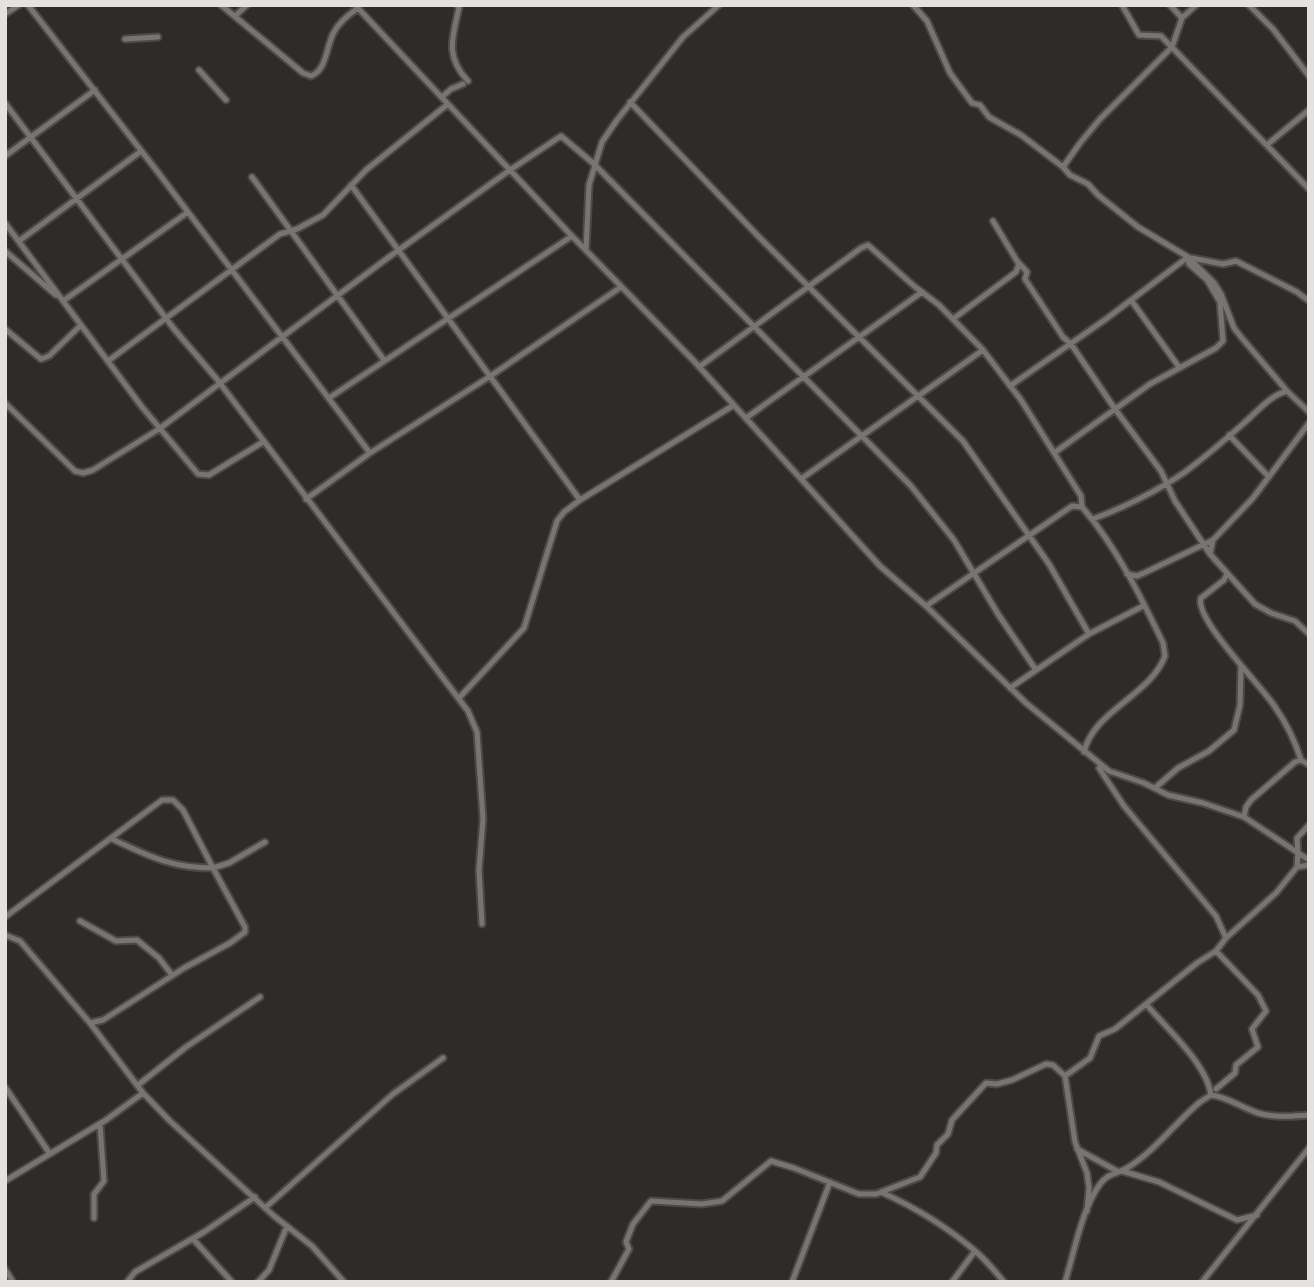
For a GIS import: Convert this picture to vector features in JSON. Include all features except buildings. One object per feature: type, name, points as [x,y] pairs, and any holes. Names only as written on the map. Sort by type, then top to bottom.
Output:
[{"type":"street","points":[[5,14],[19,5]]},
{"type":"street","points":[[28,5],[370,453]]},
{"type":"street","points":[[221,5],[295,67],[311,76],[321,68],[335,30],[356,7],[699,367],[880,566],[926,606],[1010,688],[1109,771],[1168,795],[1244,817],[1309,862],[1297,867],[1276,893],[1226,938],[1216,951],[1115,1029],[1100,1036],[1090,1058],[1065,1076]]},
{"type":"street","points":[[235,16],[247,5]]},
{"type":"street","points":[[442,97],[451,89],[465,83],[456,68],[453,53],[457,5]]},
{"type":"street","points":[[586,250],[589,185],[602,142],[682,37],[719,5]]},
{"type":"street","points":[[913,5],[927,21],[950,73],[972,103],[980,105],[989,117],[1021,135],[1070,175],[1088,184],[1138,227],[1188,257],[1214,283],[1226,303],[1238,333],[1287,391],[1309,412]]},
{"type":"street","points":[[1122,5],[1139,35],[1161,36],[1309,189]]},
{"type":"street","points":[[1170,5],[1182,18]]},
{"type":"street","points":[[1063,167],[1100,119],[1172,47],[1182,18],[1196,5]]},
{"type":"street","points":[[1248,5],[1273,30],[1309,76]]},
{"type":"street","points":[[125,39],[158,37]]},
{"type":"street","points":[[199,70],[226,100]]},
{"type":"street","points":[[5,156],[95,90]]},
{"type":"street","points":[[630,102],[971,452],[1049,564],[1089,634]]},
{"type":"street","points":[[5,103],[468,711],[477,732],[483,819],[479,870],[482,924]]},
{"type":"street","points":[[108,361],[280,234],[323,215],[366,170],[448,104]]},
{"type":"street","points":[[1268,144],[1309,110]]},
{"type":"street","points":[[5,403],[72,468],[83,473],[93,470],[159,429],[398,251],[561,136],[594,164],[911,486],[942,524],[1035,670]]},
{"type":"street","points":[[19,241],[140,152]]},
{"type":"street","points":[[252,177],[384,360]]},
{"type":"street","points":[[351,186],[580,500]]},
{"type":"street","points":[[65,302],[188,212]]},
{"type":"street","points":[[993,221],[1018,263],[1027,272],[1027,281],[1063,337],[1071,344],[1161,471],[1175,501],[1202,544],[1255,604],[1294,621],[1309,634]]},
{"type":"street","points":[[5,223],[159,429],[198,474],[209,475],[263,442]]},
{"type":"street","points":[[329,398],[572,236]]},
{"type":"street","points":[[699,367],[866,245],[953,319],[983,349],[1054,453],[1081,496],[1082,507],[1093,519],[1127,573],[1165,650],[1163,661],[1132,698],[1100,723],[1089,737],[1084,752]]},
{"type":"street","points":[[5,251],[65,302]]},
{"type":"street","points":[[1054,453],[1115,409],[1180,367],[1219,346],[1224,338],[1220,302],[1207,280],[1189,264],[1188,257]]},
{"type":"street","points":[[1010,386],[1188,257],[1223,264],[1236,261],[1297,292],[1309,301]]},
{"type":"street","points":[[953,319],[1016,272],[1018,263]]},
{"type":"street","points":[[306,499],[370,453],[489,377],[621,287]]},
{"type":"street","points":[[746,418],[922,292]]},
{"type":"street","points":[[1131,300],[1180,367]]},
{"type":"street","points":[[5,329],[41,359],[49,356],[81,325]]},
{"type":"street","points":[[802,479],[983,349]]},
{"type":"street","points":[[1093,519],[1121,508],[1167,483],[1274,397],[1287,391]]},
{"type":"street","points":[[459,698],[524,628],[535,600],[557,521],[564,512],[734,405]]},
{"type":"street","points":[[1127,573],[1137,576],[1213,540],[1237,517],[1309,423]]},
{"type":"street","points":[[1229,435],[1269,477]]},
{"type":"street","points":[[926,606],[1072,506],[1082,507]]},
{"type":"street","points":[[1210,554],[1213,540]]},
{"type":"street","points":[[1227,574],[1224,580],[1201,598],[1200,608],[1215,632],[1274,705],[1292,733],[1301,760],[1309,765]]},
{"type":"street","points":[[1010,688],[1089,634],[1143,606]]},
{"type":"street","points":[[1155,788],[1178,768],[1209,751],[1234,730],[1240,705],[1241,666]]},
{"type":"street","points":[[1244,817],[1251,800],[1295,762],[1301,760]]},
{"type":"street","points":[[1096,762],[1124,806],[1216,916],[1226,938]]},
{"type":"street","points":[[5,916],[162,800],[173,800],[183,810],[245,927],[245,932],[103,1020],[90,1023]]},
{"type":"street","points":[[1297,867],[1297,838],[1309,825]]},
{"type":"street","points":[[111,839],[161,862],[191,868],[213,868],[229,863],[265,842]]},
{"type":"street","points":[[80,922],[116,942],[137,940],[159,958],[172,975]]},
{"type":"street","points":[[5,934],[20,941],[90,1023],[144,1093],[185,1136],[312,1246],[344,1282]]},
{"type":"street","points":[[1216,951],[1258,995],[1266,1011],[1252,1029],[1258,1047],[1236,1065],[1236,1071],[1216,1090]]},
{"type":"street","points":[[138,1085],[186,1047],[260,997]]},
{"type":"street","points":[[1147,1005],[1224,1098],[1262,1114],[1309,1115]]},
{"type":"street","points":[[265,1208],[393,1094],[443,1058]]},
{"type":"street","points":[[611,1282],[629,1248],[626,1242],[633,1224],[651,1201],[702,1204],[722,1201],[771,1161],[864,1196],[881,1192],[920,1177],[936,1153],[937,1145],[948,1133],[952,1120],[986,1083],[997,1084],[1012,1080],[1046,1064],[1053,1065],[1065,1076],[1077,1149],[1087,1173],[1087,1211]]},
{"type":"street","points":[[1209,1082],[1211,1095]]},
{"type":"street","points":[[5,1087],[50,1154]]},
{"type":"street","points":[[5,1181],[100,1124],[144,1093]]},
{"type":"street","points":[[1065,1282],[1087,1211],[1100,1185],[1143,1156],[1188,1112],[1211,1095],[1224,1098]]},
{"type":"street","points":[[5,1103],[12,1100]]},
{"type":"street","points":[[93,1217],[94,1194],[104,1181],[100,1124]]},
{"type":"street","points":[[1202,1282],[1309,1148]]},
{"type":"street","points":[[1077,1149],[1119,1171],[1159,1182],[1230,1218],[1237,1220],[1257,1214]]},
{"type":"street","points":[[792,1282],[830,1182]]},
{"type":"street","points":[[881,1192],[918,1210],[975,1251],[1004,1282]]},
{"type":"street","points":[[127,1282],[135,1272],[193,1239],[255,1197]]},
{"type":"street","points":[[258,1282],[269,1270],[287,1226]]},
{"type":"street","points":[[193,1239],[232,1282]]},
{"type":"street","points":[[952,1282],[975,1251]]},
{"type":"street","points":[[5,1269],[13,1282]]}]
